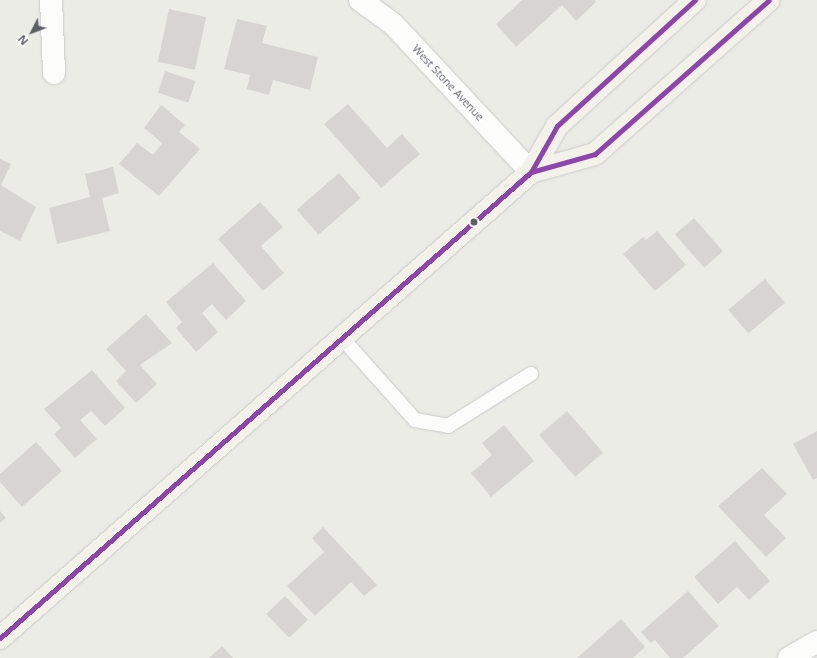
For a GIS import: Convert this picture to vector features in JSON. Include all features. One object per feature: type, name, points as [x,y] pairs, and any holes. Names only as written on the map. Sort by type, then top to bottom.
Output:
[{"type":"main road","points":[[0,638],[531,172],[557,126],[695,0]]},
{"type":"main road","points":[[531,172],[595,154],[769,0]]},
{"type":"street","points":[[51,0],[54,73]]},
{"type":"street","name":"West Stone Avenue","points":[[360,0],[393,24],[531,172]]},
{"type":"street","points":[[789,658],[817,642]]},
{"type":"lane","points":[[342,338],[415,420],[448,426],[531,374]]},
{"type":"building","points":[[522,0],[595,0],[596,2],[576,21],[562,5],[516,47],[496,24]]},
{"type":"building","points":[[169,9],[206,17],[195,70],[158,62]]},
{"type":"building","points":[[237,19],[267,26],[262,43],[318,57],[310,90],[273,80],[269,95],[247,89],[250,75],[224,69]]},
{"type":"building","points":[[165,71],[195,81],[188,103],[158,93]]},
{"type":"building","points":[[348,104],[387,148],[402,134],[420,154],[381,188],[324,124]]},
{"type":"building","points":[[161,105],[185,125],[179,132],[200,149],[159,196],[119,164],[137,143],[153,155],[162,143],[144,128]]},
{"type":"building","points":[[0,159],[11,164],[1,185],[36,207],[20,241],[0,231]]},
{"type":"building","points":[[113,167],[119,193],[102,198],[110,231],[57,244],[49,208],[90,197],[85,174]]},
{"type":"building","points":[[339,173],[361,198],[318,235],[297,210]]},
{"type":"building","points":[[260,202],[283,227],[261,246],[284,273],[263,291],[218,239]]},
{"type":"building","points":[[694,218],[723,251],[704,268],[675,234]]},
{"type":"building","points":[[657,231],[686,265],[655,291],[623,254],[643,237],[646,240]]},
{"type":"building","points":[[213,263],[246,301],[226,320],[212,304],[202,313],[218,332],[196,352],[176,328],[182,322],[166,302]]},
{"type":"building","points":[[765,279],[785,303],[748,334],[728,310]]},
{"type":"building","points":[[146,314],[172,343],[140,365],[157,384],[136,403],[116,381],[126,371],[106,349]]},
{"type":"building","points":[[92,370],[125,408],[105,426],[91,411],[80,420],[97,439],[75,458],[54,434],[61,428],[44,409]]},
{"type":"building","points":[[567,411],[603,453],[575,477],[539,435]]},
{"type":"building","points":[[504,425],[534,461],[491,497],[471,473],[492,455],[482,443]]},
{"type":"building","points":[[817,431],[817,478],[813,480],[793,444]]},
{"type":"building","points":[[36,442],[62,471],[22,507],[0,482],[0,474]]},
{"type":"building","points":[[762,468],[787,494],[764,515],[786,538],[766,557],[718,506]]},
{"type":"building","points":[[0,511],[6,518],[0,523]]},
{"type":"building","points":[[323,527],[377,585],[364,596],[351,582],[315,616],[287,586],[324,552],[312,538]]},
{"type":"building","points":[[735,541],[770,581],[749,600],[737,587],[718,604],[694,577]]},
{"type":"building","points":[[688,591],[719,626],[683,658],[670,658],[655,640],[651,643],[641,632]]},
{"type":"building","points":[[285,596],[308,620],[289,638],[266,614]]},
{"type":"building","points":[[621,619],[645,647],[633,658],[577,658]]},
{"type":"building","points":[[222,646],[233,658],[209,658]]},
{"type":"transit line","points":[[516,185],[531,172],[557,126],[695,0]]},
{"type":"transit line","points":[[0,638],[531,172],[595,154],[769,0]]}]
